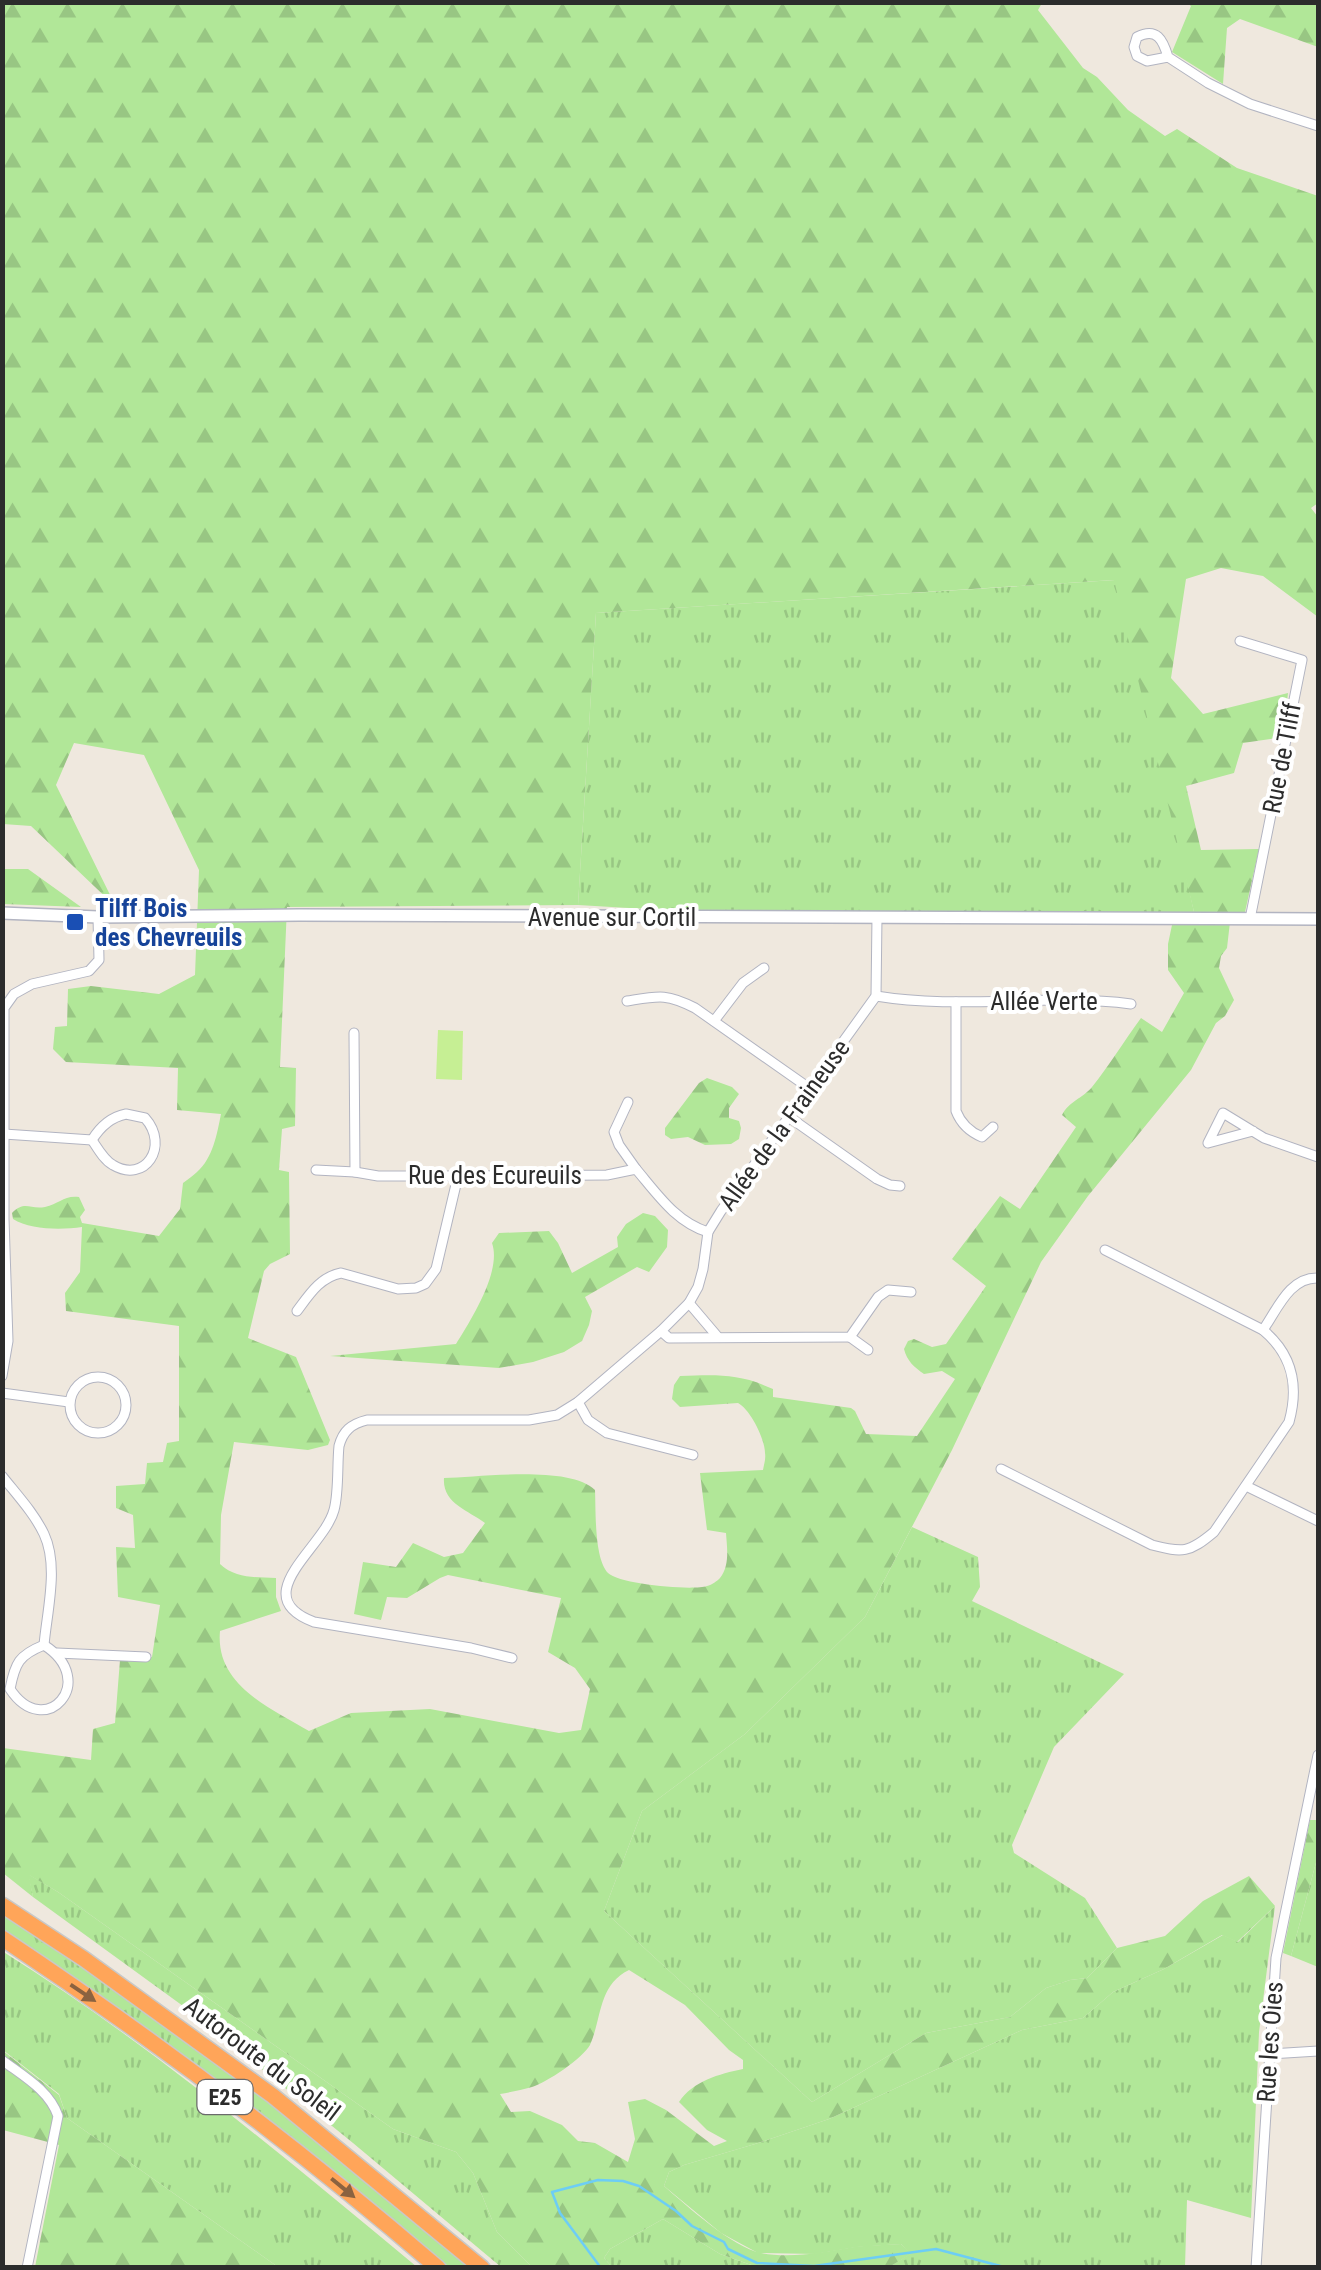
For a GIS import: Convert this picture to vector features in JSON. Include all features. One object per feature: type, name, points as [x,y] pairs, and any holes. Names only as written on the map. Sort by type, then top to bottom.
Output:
[{"type":"highway","name":"Autoroute du Soleil","points":[[2,1904],[273,2096],[482,2268]]},
{"type":"highway","name":"Autoroute du Soleil","points":[[2,1938],[96,2001],[228,2099],[438,2268]]},
{"type":"main road","name":"Avenue sur Cortil","points":[[2,913],[1250,919]]},
{"type":"main road","points":[[1250,919],[1318,919]]},
{"type":"street","points":[[1168,58],[1250,104],[1318,126]]},
{"type":"street","name":"Rue de Tilff","points":[[1240,641],[1302,660],[1250,919]]},
{"type":"street","points":[[2,1376],[8,1341],[4,1276],[4,1008],[14,994],[32,984],[89,971],[99,960],[98,916]]},
{"type":"street","points":[[876,996],[877,917]]},
{"type":"street","points":[[714,1021],[743,983],[764,968]]},
{"type":"street","points":[[627,1001],[661,995],[676,998],[810,1088]]},
{"type":"street","name":"Allée Verte","points":[[876,996],[956,1002],[1132,1004]]},
{"type":"street","name":"Allée de la Fraineuse","points":[[512,1658],[314,1622],[299,1617],[290,1608],[286,1589],[290,1575],[327,1528],[336,1507],[341,1437],[349,1428],[367,1420],[529,1420],[557,1415],[578,1402],[662,1332],[689,1304],[698,1287],[708,1232],[876,996]]},
{"type":"street","name":"Allée Verte","points":[[956,1002],[956,1112],[975,1134],[982,1137],[993,1128]]},
{"type":"street","points":[[354,1033],[355,1172]]},
{"type":"street","points":[[628,1102],[614,1132],[618,1145],[677,1217],[692,1228],[708,1232]]},
{"type":"street","points":[[1253,1131],[1208,1143],[1223,1113],[1253,1131],[1264,1138],[1318,1157]]},
{"type":"street","points":[[126,1114],[145,1118],[156,1133],[157,1142],[146,1164],[126,1169],[114,1166],[92,1140],[108,1122],[126,1114]]},
{"type":"street","points":[[790,1117],[876,1179],[900,1186]]},
{"type":"street","points":[[4,1134],[92,1140]]},
{"type":"street","name":"Rue des Ecureuils","points":[[316,1170],[378,1176],[607,1175],[636,1170]]},
{"type":"street","points":[[297,1311],[331,1275],[341,1274],[398,1289],[425,1284],[436,1269],[458,1176]]},
{"type":"street","points":[[1001,1469],[1152,1545],[1179,1552],[1199,1545],[1214,1532],[1289,1422],[1295,1402],[1294,1375],[1275,1340],[1264,1330],[1105,1250]]},
{"type":"street","points":[[1264,1330],[1294,1284],[1318,1278]]},
{"type":"street","points":[[850,1336],[878,1297],[888,1290],[910,1292]]},
{"type":"street","points":[[689,1304],[717,1336]]},
{"type":"street","points":[[662,1332],[669,1338],[850,1336],[868,1350]]},
{"type":"street","points":[[106,1378],[115,1382],[128,1404],[120,1424],[110,1431],[92,1433],[72,1418],[69,1402],[81,1383],[106,1378]]},
{"type":"street","points":[[2,1393],[69,1402]]},
{"type":"street","points":[[578,1402],[588,1420],[607,1433],[693,1455]]},
{"type":"street","points":[[2,1476],[46,1538],[51,1568],[44,1644]]},
{"type":"street","points":[[1246,1486],[1318,1521]]},
{"type":"street","points":[[44,1644],[58,1653],[66,1666],[69,1687],[61,1702],[48,1710],[18,1701],[10,1689],[14,1666],[28,1651],[44,1644]]},
{"type":"street","points":[[58,1653],[146,1657]]},
{"type":"street","name":"Rue les Oies","points":[[1256,2268],[1276,1958],[1318,1755]]},
{"type":"street","points":[[1305,1820],[1318,1816]]},
{"type":"street","points":[[1269,2054],[1318,2051]]},
{"type":"street","points":[[2,2060],[46,2094],[58,2116],[28,2268]]},
{"type":"green space","points":[[2,3],[1042,3],[1038,10],[1083,68],[1128,110],[1165,136],[1177,129],[1237,168],[1318,196],[1318,503],[1311,508],[1318,517],[1318,617],[1263,576],[1221,568],[1186,579],[1171,678],[1203,714],[1288,693],[1283,737],[1243,743],[1234,773],[1186,786],[1201,850],[1259,849],[1245,912],[1194,912],[1114,580],[596,613],[578,905],[287,907],[280,1067],[296,1068],[295,1126],[282,1129],[279,1170],[289,1172],[290,1254],[264,1271],[248,1338],[296,1357],[330,1440],[328,1445],[308,1450],[234,1442],[221,1515],[220,1564],[239,1575],[276,1578],[281,1611],[220,1631],[226,1666],[236,1680],[262,1703],[309,1731],[351,1713],[430,1709],[559,1733],[581,1730],[590,1689],[575,1668],[548,1652],[561,1598],[448,1575],[407,1598],[387,1597],[381,1620],[354,1614],[363,1562],[396,1567],[413,1543],[444,1557],[463,1553],[485,1523],[452,1500],[444,1487],[444,1478],[524,1474],[583,1482],[595,1490],[598,1546],[608,1573],[640,1583],[699,1587],[720,1578],[727,1556],[726,1533],[707,1530],[700,1473],[763,1470],[765,1455],[756,1425],[738,1403],[680,1407],[672,1399],[680,1376],[716,1375],[749,1380],[773,1389],[773,1397],[851,1408],[866,1434],[917,1436],[955,1379],[942,1371],[924,1374],[911,1363],[904,1349],[914,1339],[932,1347],[946,1344],[986,1286],[952,1259],[1000,1196],[1020,1209],[1076,1127],[1062,1115],[1065,1110],[1092,1087],[1141,1018],[1162,1032],[1184,993],[1168,970],[1172,925],[1230,922],[1227,948],[1219,968],[1234,1000],[1216,1023],[1191,1070],[1088,1196],[1041,1262],[952,1450],[865,1617],[745,1734],[642,1811],[604,1911],[812,2102],[926,2033],[1010,2017],[1046,1988],[1087,1978],[1117,1948],[1165,1936],[1203,1901],[1249,1876],[1275,1906],[1237,1942],[1222,1935],[1164,1969],[1113,1992],[1083,2018],[1022,2030],[829,2119],[684,2165],[669,2172],[664,2186],[724,2234],[761,2253],[796,2255],[901,2244],[911,2254],[889,2267],[757,2267],[720,2254],[663,2219],[610,2249],[604,2258],[612,2267],[532,2267],[497,2232],[473,2173],[456,2152],[393,2129],[58,1892],[29,1875],[33,1897],[3,1873],[3,1748],[91,1760],[93,1729],[115,1723],[120,1660],[152,1657],[160,1605],[118,1597],[116,1547],[135,1548],[133,1515],[116,1508],[116,1486],[145,1484],[147,1463],[163,1462],[167,1443],[179,1441],[179,1326],[66,1311],[65,1293],[80,1272],[82,1227],[37,1227],[20,1223],[12,1213],[24,1206],[40,1208],[79,1197],[85,1210],[80,1217],[82,1223],[159,1236],[180,1209],[183,1183],[211,1153],[221,1114],[177,1110],[178,1068],[66,1062],[53,1049],[55,1027],[67,1026],[68,989],[91,986],[159,994],[195,975],[199,870],[144,755],[74,743],[56,785],[116,907],[31,826],[3,824]],"holes":[[[629,1970],[685,2005],[743,2060],[743,2069],[699,2084],[679,2102],[707,2130],[727,2141],[714,2146],[645,2099],[628,2102],[635,2139],[628,2162],[595,2143],[578,2141],[562,2125],[530,2111],[511,2112],[500,2094],[538,2085],[580,2056],[590,2045],[606,1993]]]},
{"type":"green space","points":[[1187,3],[1318,3],[1318,47],[1240,19],[1227,28],[1223,84],[1172,52],[1191,6]]},
{"type":"green space","points":[[1115,580],[1194,912],[809,914],[578,905],[596,613]]},
{"type":"green space","points":[[3,869],[28,869],[81,907],[3,904]]},
{"type":"green space","points":[[438,1030],[463,1031],[462,1080],[436,1079]]},
{"type":"green space","points":[[707,1078],[732,1087],[739,1094],[729,1108],[729,1118],[739,1121],[739,1139],[731,1144],[705,1145],[688,1137],[671,1139],[665,1135],[665,1128]]},
{"type":"green space","points":[[643,1213],[655,1216],[668,1230],[667,1247],[649,1272],[637,1267],[585,1297],[592,1311],[589,1325],[582,1341],[564,1352],[499,1368],[330,1356],[456,1344],[489,1281],[492,1243],[499,1233],[549,1231],[572,1273],[618,1247],[617,1237],[626,1224]]},
{"type":"green space","points":[[912,1527],[978,1557],[980,1587],[972,1601],[1124,1674],[1054,1747],[1012,1845],[1014,1853],[1085,1898],[1117,1948],[1087,1978],[1046,1988],[1010,2017],[926,2033],[812,2102],[604,1911],[642,1811],[745,1734],[865,1617]]},
{"type":"green space","points":[[1310,1820],[1318,1820],[1318,1855],[1291,1956],[1283,1953]]},
{"type":"green space","points":[[1318,1855],[1318,1967],[1291,1956]]},
{"type":"green space","points":[[28,1874],[393,2129],[456,2152],[473,2173],[497,2232],[532,2267],[501,2267],[194,2014],[33,1897]]},
{"type":"green space","points":[[1275,1906],[1259,2032],[1251,2218],[1187,2200],[1185,2267],[889,2267],[910,2254],[901,2244],[815,2254],[758,2253],[721,2233],[664,2186],[669,2172],[684,2165],[829,2119],[1022,2030],[1083,2018],[1113,1992],[1164,1969],[1223,1935],[1238,1942]]},
{"type":"green space","points":[[2,1912],[243,2083],[472,2267],[449,2267],[200,2067],[3,1930]]},
{"type":"green space","points":[[2,1951],[163,2063],[417,2267],[278,2267],[67,2118],[59,2094],[3,2050]]},
{"type":"green space","points":[[2,2050],[59,2095],[67,2118],[278,2267],[35,2267],[59,2145],[3,2130]]},
{"type":"green space","points":[[663,2219],[720,2254],[757,2267],[612,2267],[604,2258],[610,2249]]},
{"type":"waterway","points":[[601,2268],[560,2213],[552,2192],[598,2180],[639,2186],[692,2226],[757,2263],[814,2266],[936,2249],[1008,2268]]},
{"type":"place","name":"Tilff Bois des Chevreuils","points":[[75,922]]}]
